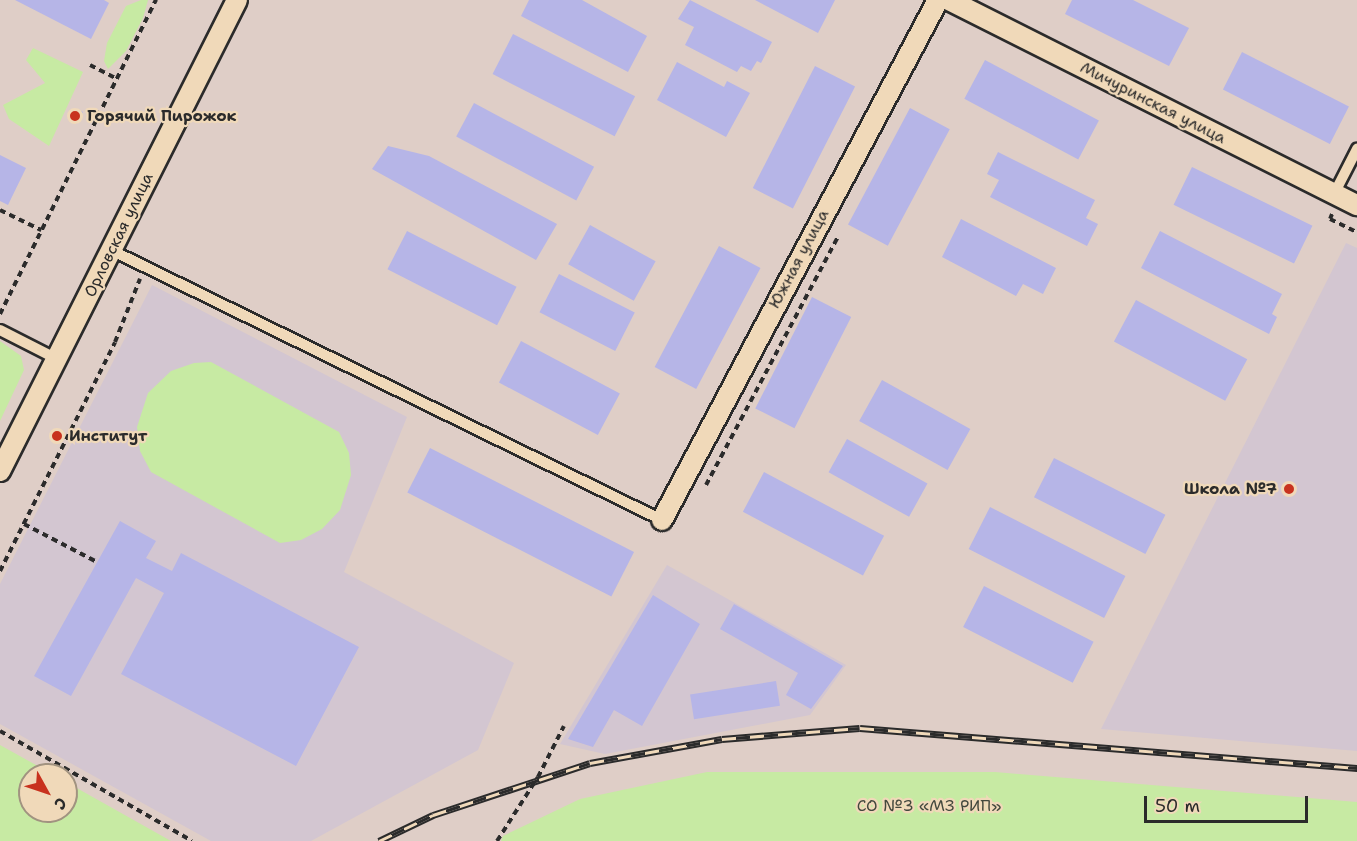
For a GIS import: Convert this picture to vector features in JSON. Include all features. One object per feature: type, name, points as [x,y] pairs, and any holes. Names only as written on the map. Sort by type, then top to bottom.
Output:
[{"type":"street","name":"Орловская улица","points":[[0,471],[237,0]]},
{"type":"street","name":"Южная улица","points":[[662,520],[938,0]]},
{"type":"street","name":"Мичуринская улица","points":[[949,0],[1343,201]]},
{"type":"lane","points":[[1343,201],[1357,149]]},
{"type":"lane","points":[[111,250],[662,520]]},
{"type":"lane","points":[[0,330],[57,359]]},
{"type":"path","points":[[0,314],[156,0]]},
{"type":"path","points":[[90,65],[116,78]]},
{"type":"path","points":[[1343,201],[1330,219],[1357,232]]},
{"type":"path","points":[[0,210],[41,230]]},
{"type":"path","points":[[702,492],[842,230]]},
{"type":"path","points":[[0,571],[115,342],[142,274]]},
{"type":"path","points":[[24,524],[97,562]]},
{"type":"path","points":[[497,841],[538,777],[564,726]]},
{"type":"path","points":[[0,731],[192,841]]},
{"type":"shaded area","name":"Школа №7","points":[[1346,243],[1357,248],[1357,751],[1101,729]]},
{"type":"shaded area","points":[[152,285],[407,417],[344,572],[514,663],[478,750],[311,841],[211,841],[78,767],[78,763],[70,763],[0,724],[0,584]]},
{"type":"shaded area","points":[[667,565],[846,665],[810,715],[605,754],[560,744]]},
{"type":"green space","points":[[141,0],[148,0],[143,18],[126,51],[108,69],[104,61],[107,43],[126,6]]},
{"type":"green space","points":[[33,48],[83,72],[49,146],[9,119],[3,105],[45,83],[26,60]]},
{"type":"green space","points":[[0,341],[21,356],[24,370],[0,421]]},
{"type":"green space","points":[[211,362],[339,432],[349,453],[351,475],[340,510],[322,529],[301,540],[280,543],[151,472],[140,451],[137,427],[148,393],[171,371],[194,363]]},
{"type":"green space","points":[[0,745],[32,763],[18,763],[18,823],[78,823],[78,789],[171,841],[0,841]]},
{"type":"green space","name":"СО №3 «МЗ РИП»","points":[[707,772],[995,772],[1357,802],[1357,841],[501,841],[503,836],[580,799]]},
{"type":"building","points":[[15,0],[104,0],[109,3],[91,39]]},
{"type":"building","points":[[529,0],[582,0],[647,36],[628,72],[521,16]]},
{"type":"building","points":[[690,0],[772,42],[761,63],[757,61],[751,71],[741,66],[737,72],[685,45],[694,27],[678,19]]},
{"type":"building","points":[[755,0],[835,0],[818,33]]},
{"type":"building","points":[[1072,0],[1133,0],[1189,28],[1169,66],[1065,14]]},
{"type":"building","points":[[513,34],[635,96],[615,136],[493,74]]},
{"type":"building","points":[[1242,52],[1349,106],[1330,144],[1223,89]]},
{"type":"building","points":[[985,60],[1099,121],[1078,159],[964,99]]},
{"type":"building","points":[[677,62],[724,87],[727,81],[750,93],[726,137],[657,100]]},
{"type":"building","points":[[815,66],[855,86],[793,208],[753,188]]},
{"type":"building","points":[[474,103],[594,167],[576,200],[456,137]]},
{"type":"building","name":"Горячий Пирожок","points":[[75,108],[83,112],[77,124],[69,120]]},
{"type":"building","points":[[910,108],[950,129],[888,246],[848,225]]},
{"type":"building","points":[[388,146],[429,156],[557,224],[536,260],[372,169]]},
{"type":"building","points":[[998,152],[1095,200],[1086,218],[1098,224],[1087,246],[990,197],[999,180],[987,174]]},
{"type":"building","points":[[0,155],[26,168],[8,205],[0,201]]},
{"type":"building","points":[[1192,167],[1312,226],[1294,263],[1174,205]]},
{"type":"building","points":[[961,219],[1056,268],[1043,294],[1023,284],[1016,296],[942,257]]},
{"type":"building","points":[[590,225],[656,261],[634,301],[568,264]]},
{"type":"building","points":[[407,231],[517,287],[497,325],[387,269]]},
{"type":"building","points":[[1160,231],[1282,294],[1272,314],[1277,317],[1269,334],[1141,268]]},
{"type":"building","points":[[719,246],[760,268],[696,389],[655,367]]},
{"type":"building","points":[[559,274],[635,313],[615,351],[539,312]]},
{"type":"building","points":[[812,297],[851,317],[794,428],[755,408]]},
{"type":"building","points":[[1136,300],[1247,359],[1225,401],[1114,341]]},
{"type":"building","points":[[521,341],[620,394],[598,435],[499,382]]},
{"type":"building","points":[[882,380],[970,429],[948,470],[859,421]]},
{"type":"building","points":[[847,439],[927,484],[909,517],[829,472]]},
{"type":"building","points":[[430,448],[634,552],[611,597],[407,493]]},
{"type":"building","points":[[1054,458],[1165,515],[1145,554],[1034,497]]},
{"type":"building","points":[[764,472],[884,536],[863,576],[743,512]]},
{"type":"building","points":[[990,507],[1125,576],[1104,618],[969,549]]},
{"type":"building","points":[[120,521],[156,541],[146,558],[172,571],[181,553],[359,647],[296,766],[121,674],[164,593],[136,578],[71,696],[34,676]]},
{"type":"building","points":[[984,586],[1094,642],[1073,683],[963,627]]},
{"type":"building","points":[[653,595],[700,624],[642,726],[614,710],[593,747],[568,739]]},
{"type":"building","points":[[734,604],[843,666],[811,709],[786,695],[798,673],[720,629]]},
{"type":"building","points":[[776,681],[780,706],[694,719],[690,695]]},
{"type":"railway","points":[[379,841],[433,815],[590,763],[722,739],[860,728],[1357,768]]},
{"type":"place","name":"Горячий Пирожок","points":[[75,116]]},
{"type":"place","name":"Институт","points":[[57,436]]},
{"type":"place","name":"Школа №7","points":[[1289,489]]}]
